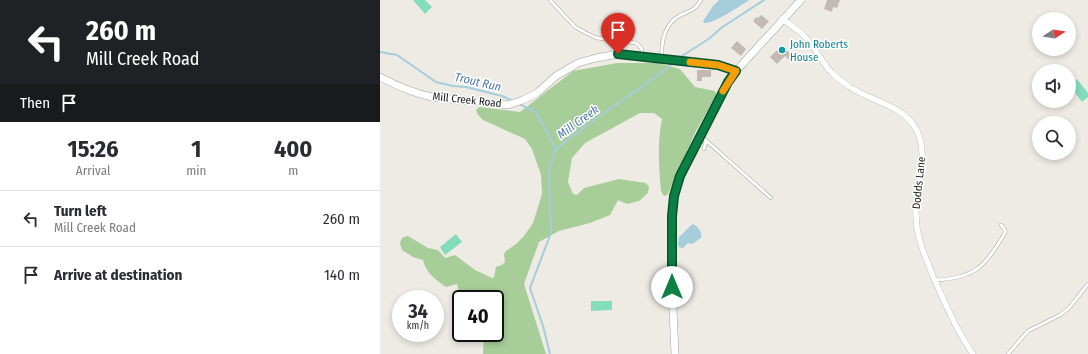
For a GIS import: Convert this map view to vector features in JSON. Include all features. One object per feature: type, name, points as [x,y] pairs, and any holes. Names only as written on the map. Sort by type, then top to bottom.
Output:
[{"type":"street","points":[[675,354],[672,287],[672,216],[674,196],[680,176],[728,82],[782,19],[801,0]]},
{"type":"street","name":"Dodds Lane","points":[[782,19],[805,37],[831,72],[838,78],[862,94],[900,112],[910,120],[917,130],[921,146],[922,160],[916,202],[916,225],[935,280],[955,325],[973,354]]},
{"type":"street","name":"Mill Creek Road","points":[[380,77],[410,92],[432,97],[508,105],[537,92],[556,76],[578,64],[596,58],[618,54],[718,65],[736,71]]},
{"type":"lane","points":[[550,0],[574,27],[597,38],[636,43],[641,47],[642,57]]},
{"type":"lane","points":[[666,60],[661,45],[667,28],[677,17],[694,9],[701,0]]},
{"type":"lane","points":[[700,135],[771,198]]},
{"type":"lane","points":[[704,149],[706,140]]},
{"type":"lane","points":[[935,280],[958,278],[971,274],[978,269],[984,263],[1005,233],[1004,228],[1001,225]]},
{"type":"lane","points":[[1008,354],[1028,331],[1060,315],[1068,308],[1088,284]]},
{"type":"green space","points":[[413,0],[425,0],[432,7],[425,14]]},
{"type":"green space","points":[[617,63],[658,63],[680,69],[695,87],[715,91],[716,95],[696,131],[668,194],[665,196],[661,191],[659,164],[659,137],[662,119],[654,113],[640,113],[585,143],[572,158],[568,182],[573,194],[577,195],[584,188],[619,179],[646,183],[649,187],[648,193],[639,201],[627,204],[618,200],[610,215],[590,223],[559,231],[539,242],[524,284],[546,354],[483,354],[484,342],[504,342],[504,290],[458,290],[457,284],[446,287],[426,269],[423,260],[413,257],[402,250],[400,243],[402,238],[408,236],[428,248],[438,250],[445,258],[455,255],[475,270],[492,278],[494,277],[496,267],[505,262],[505,252],[524,236],[533,223],[542,194],[541,175],[532,149],[525,139],[483,120],[478,115],[476,110],[479,107],[520,112],[573,71]]},
{"type":"green space","points":[[1077,79],[1088,93],[1088,97],[1082,102],[1076,94]]},
{"type":"green space","points":[[456,234],[462,242],[445,255],[440,247]]},
{"type":"green space","points":[[591,301],[612,301],[612,310],[591,311]]},
{"type":"water","points":[[719,0],[749,0],[720,18],[704,23],[703,21]]},
{"type":"water","points":[[693,224],[700,230],[701,238],[692,244],[688,243],[683,248],[679,247],[679,237]]},
{"type":"building","points":[[827,0],[840,0],[837,8],[833,7],[832,12],[824,9]]},
{"type":"building","points":[[761,15],[769,21],[762,29],[753,21],[756,17],[758,18]]},
{"type":"building","points":[[737,41],[746,49],[741,56],[731,48]]},
{"type":"building","name":"John Roberts House","points":[[782,45],[792,55],[788,59],[785,56],[777,64],[770,57]]},
{"type":"building","points":[[697,70],[711,70],[711,77],[702,77],[702,81],[697,81]]},
{"type":"waterway","name":"Mill Creek","points":[[679,58],[764,0]]},
{"type":"waterway","name":"Trout Run","points":[[380,52],[397,55],[436,82],[466,87],[502,96],[513,101]]},
{"type":"waterway","name":"Mill Creek","points":[[550,354],[543,326],[530,288],[551,233],[549,169],[556,149],[674,62]]},
{"type":"waterway","name":"Trout Run","points":[[519,104],[536,112],[556,149]]},
{"type":"slow traffic","points":[[690,62],[718,65],[736,71],[723,91]]},
{"type":"place","name":"John Roberts House","points":[[782,50]]},
{"type":"route","points":[[618,54],[718,65],[736,71],[728,82],[700,135],[680,176],[674,196],[672,216],[672,287]]}]
